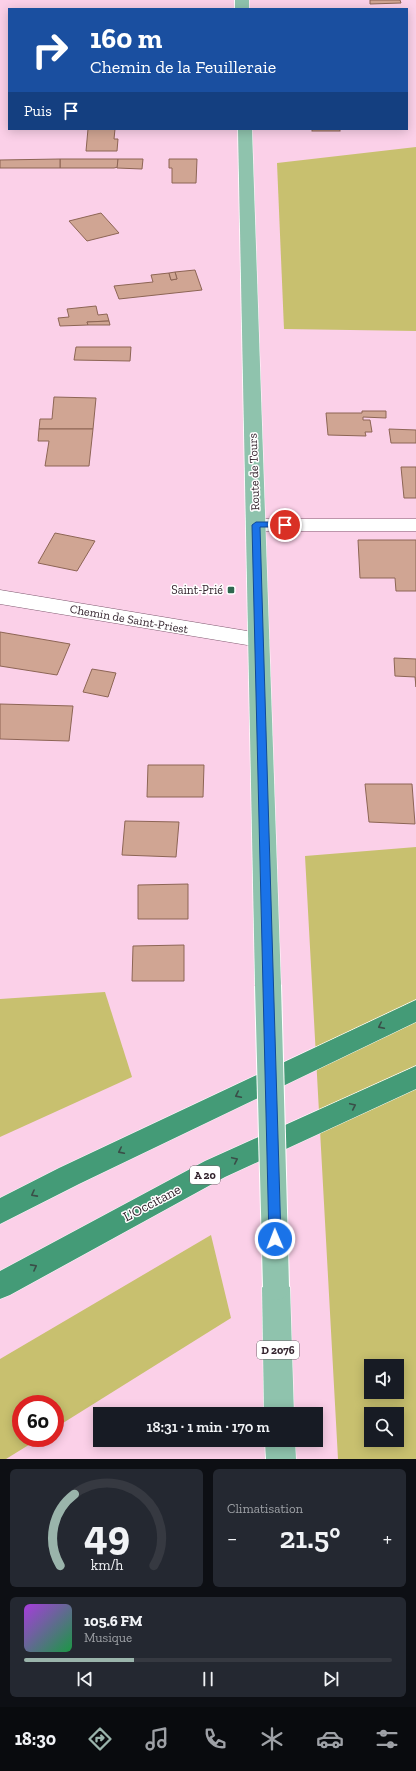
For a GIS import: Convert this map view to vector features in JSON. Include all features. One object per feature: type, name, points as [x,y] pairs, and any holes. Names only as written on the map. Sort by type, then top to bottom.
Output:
[{"type":"highway","points":[[0,1212],[69,1176],[416,1010]]},
{"type":"highway","name":"L'Occitane","points":[[0,1286],[215,1169],[416,1077]]},
{"type":"main road","name":"Route de Tours","points":[[245,130],[279,1407]]},
{"type":"main road","points":[[280,1447],[281,1459]]},
{"type":"street","points":[[256,525],[416,525]]},
{"type":"street","name":"Chemin de Saint-Priest","points":[[0,597],[259,640]]},
{"type":"shaded area","points":[[416,147],[416,331],[284,329],[277,163]]},
{"type":"shaded area","points":[[416,847],[416,1459],[338,1459],[305,856]]},
{"type":"shaded area","points":[[105,992],[132,1077],[0,1137],[0,999]]},
{"type":"shaded area","points":[[211,1235],[231,1318],[64,1422],[64,1395],[12,1395],[12,1447],[25,1447],[6,1459],[0,1459],[0,1359]]},
{"type":"building","points":[[370,0],[400,0],[401,3],[370,4]]},
{"type":"building","points":[[88,130],[115,130],[114,139],[118,139],[117,151],[86,151]]},
{"type":"building","points":[[312,130],[340,130],[340,131]]},
{"type":"building","points":[[60,159],[118,159],[118,167],[60,168]]},
{"type":"building","points":[[60,159],[60,168],[0,168],[0,160]]},
{"type":"building","points":[[118,159],[143,159],[142,169],[117,168]]},
{"type":"building","points":[[169,159],[197,159],[196,183],[172,183],[172,168],[169,168]]},
{"type":"building","points":[[101,213],[119,233],[87,241],[69,221]]},
{"type":"building","points":[[195,270],[202,290],[119,299],[114,286],[153,282],[151,275],[169,273],[171,280],[177,279],[175,272]]},
{"type":"building","points":[[175,272],[177,279],[171,280],[169,273]]},
{"type":"building","points":[[96,306],[98,315],[107,314],[109,321],[87,322],[88,325],[60,326],[58,318],[69,317],[67,309]]},
{"type":"building","points":[[109,321],[110,325],[88,325],[87,322]]},
{"type":"building","points":[[76,347],[131,347],[130,361],[74,360]]},
{"type":"building","points":[[54,397],[96,398],[93,429],[39,429],[40,419],[52,419]]},
{"type":"building","points":[[362,411],[386,411],[386,418],[363,417],[363,420],[370,420],[372,432],[365,432],[366,436],[328,435],[326,413],[362,413]]},
{"type":"building","points":[[39,429],[93,429],[89,466],[45,466],[49,441],[38,441]]},
{"type":"building","points":[[389,429],[416,430],[416,443],[391,443]]},
{"type":"building","points":[[401,467],[416,467],[416,498],[404,498]]},
{"type":"building","points":[[55,533],[95,541],[77,571],[38,563]]},
{"type":"building","points":[[358,540],[416,540],[416,591],[396,591],[395,578],[360,578]]},
{"type":"building","points":[[0,632],[70,644],[57,675],[0,666]]},
{"type":"building","points":[[394,658],[416,659],[416,687],[415,677],[395,676]]},
{"type":"building","points":[[92,669],[116,673],[108,697],[83,692]]},
{"type":"building","points":[[0,704],[73,706],[69,741],[0,739]]},
{"type":"building","points":[[148,765],[204,765],[203,797],[147,797]]},
{"type":"building","points":[[365,784],[412,784],[415,824],[369,822]]},
{"type":"building","points":[[125,821],[179,822],[176,857],[122,855]]},
{"type":"building","points":[[188,884],[188,919],[138,919],[138,885]]},
{"type":"building","points":[[184,945],[184,981],[132,981],[133,946]]},
{"type":"place","name":"Saint-Prié","points":[[231,590]]},
{"type":"route","points":[[275,1239],[256,525],[285,525]]}]
